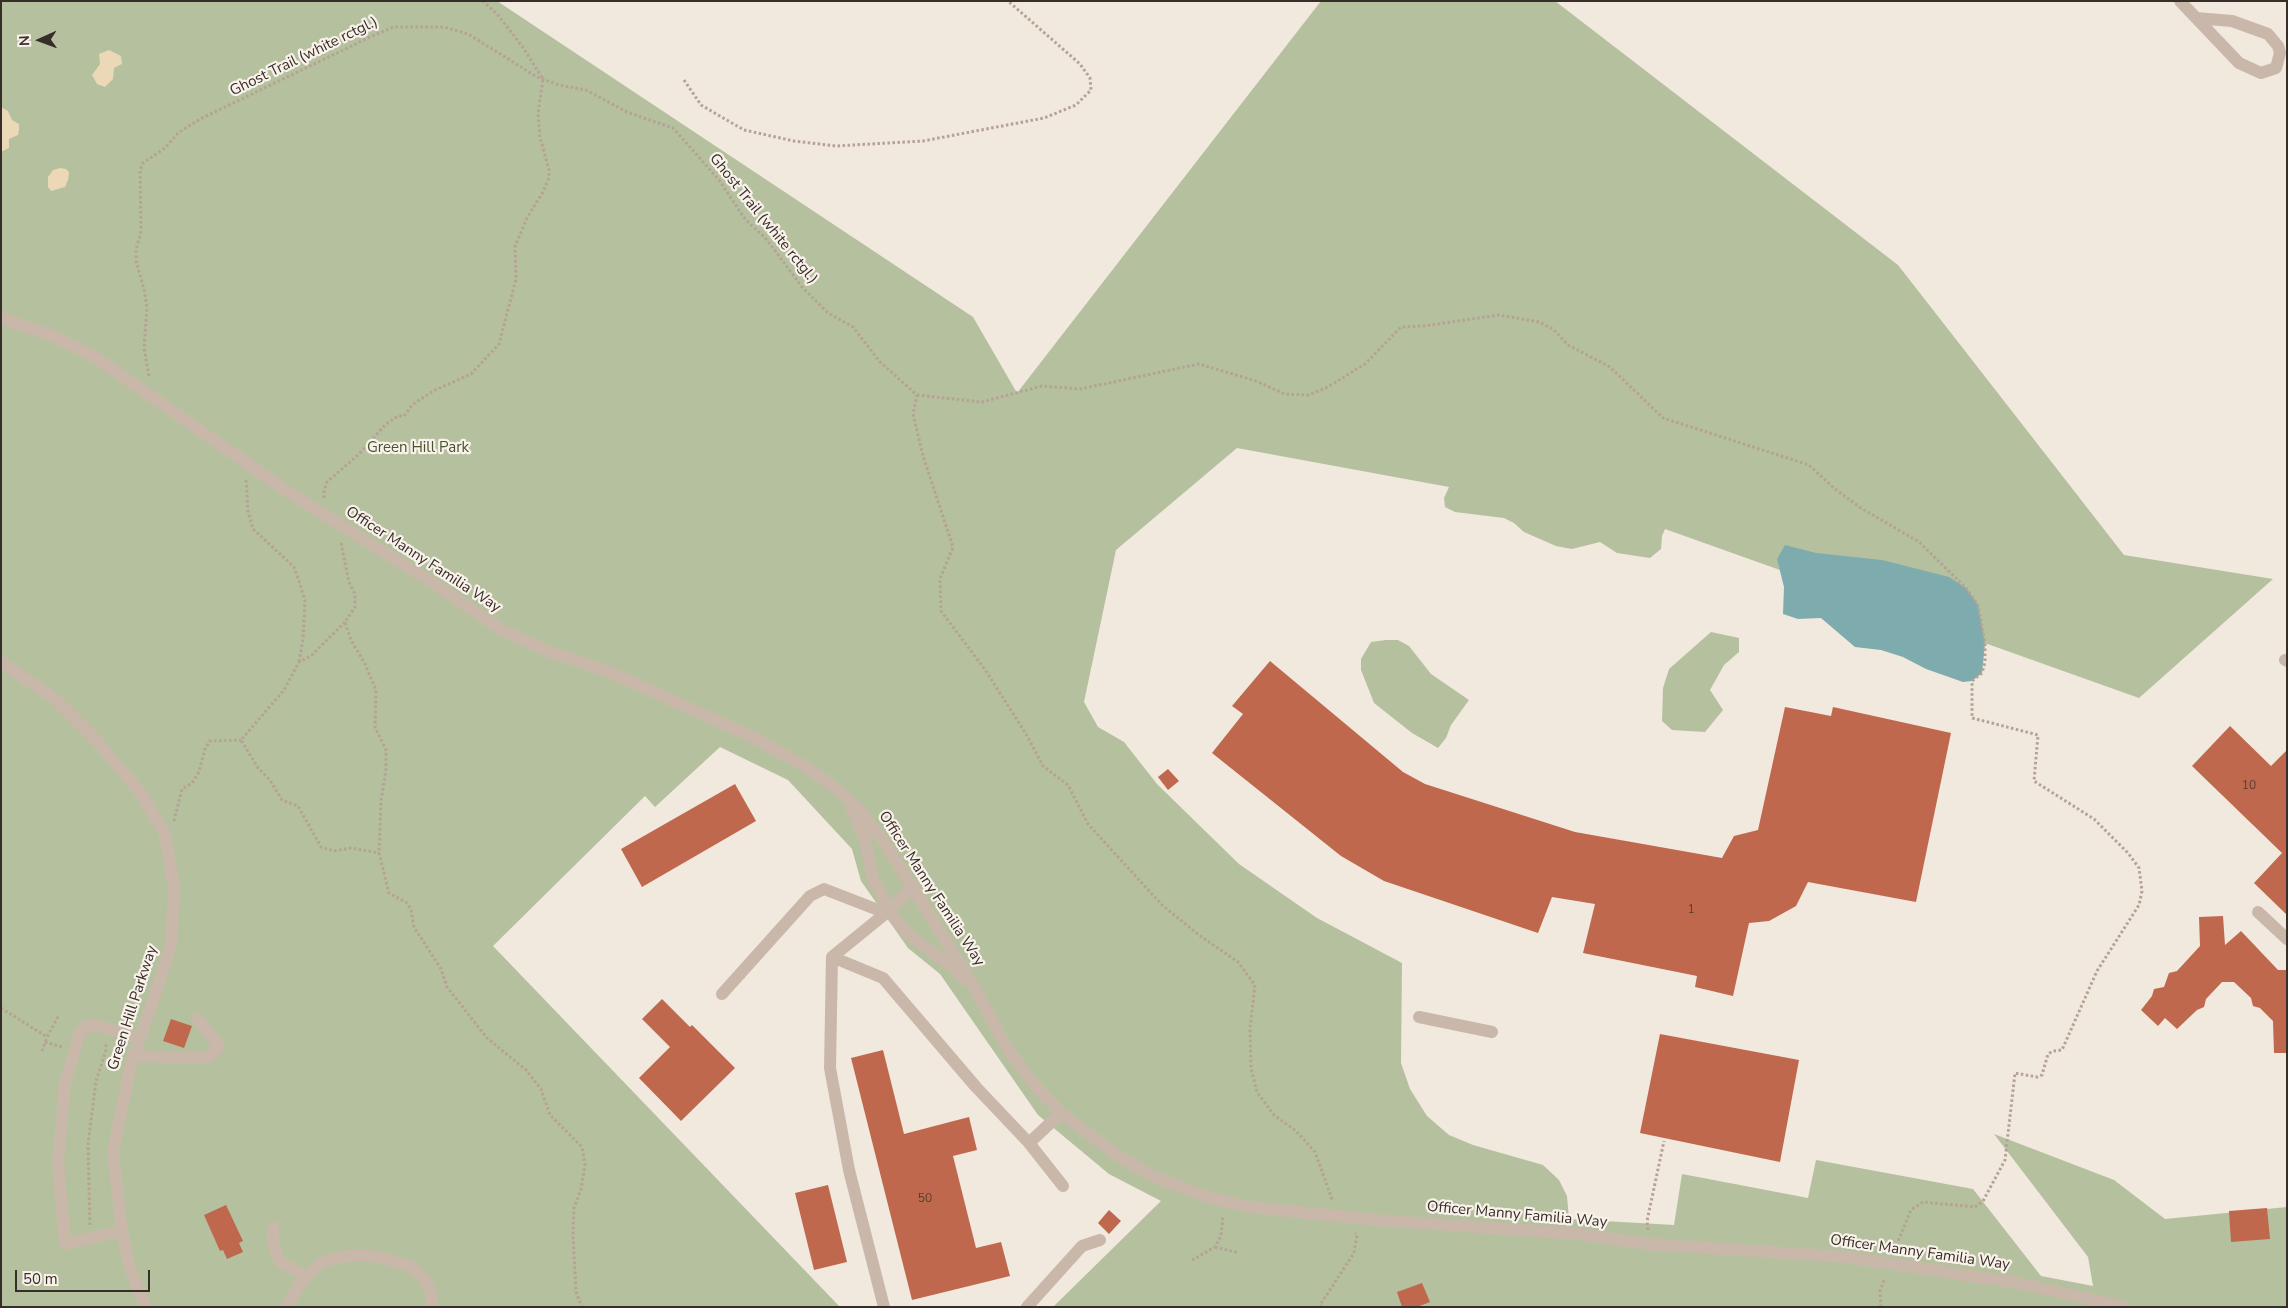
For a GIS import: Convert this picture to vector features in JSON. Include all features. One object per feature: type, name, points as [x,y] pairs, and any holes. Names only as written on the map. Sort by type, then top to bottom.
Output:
[{"type":"street","points":[[2180,1],[2196,18],[2239,63],[2261,73],[2276,68],[2280,54],[2278,46],[2268,34],[2232,20],[2196,18]]},
{"type":"street","name":"Officer Manny Familia Way","points":[[1,318],[53,336],[98,359],[245,462],[332,520],[441,588],[500,629],[548,651],[607,671],[751,736],[801,764],[846,797],[860,810],[913,886],[1007,1048],[1032,1082],[1061,1113],[1120,1156],[1155,1177],[1226,1202],[1339,1217],[1541,1230],[1647,1244],[1847,1257],[2018,1283],[2125,1307]]},
{"type":"street","name":"Green Hill Parkway","points":[[4,668],[40,687],[82,724],[142,795],[164,832],[174,890],[172,934],[158,986],[133,1056],[120,1111],[113,1152],[122,1231],[130,1269],[146,1307]]},
{"type":"street","name":"Officer Manny Familia Way","points":[[846,797],[864,839],[873,879],[888,911],[910,936],[956,970],[983,1004]]},
{"type":"street","points":[[884,1307],[849,1170],[830,1068],[832,957],[888,911],[913,886]]},
{"type":"street","points":[[722,994],[810,896],[824,888],[888,911]]},
{"type":"street","points":[[2258,912],[2287,939]]},
{"type":"street","points":[[832,957],[883,978],[976,1087],[1029,1143],[1063,1186]]},
{"type":"street","points":[[1419,1017],[1492,1032]]},
{"type":"street","points":[[133,1056],[207,1058],[219,1046],[198,1019]]},
{"type":"street","points":[[122,1231],[65,1244],[58,1163],[64,1082],[80,1033],[87,1026],[95,1024],[139,1038]]},
{"type":"street","points":[[1029,1143],[1061,1113]]},
{"type":"street","points":[[272,1227],[273,1243],[280,1262],[306,1276]]},
{"type":"street","points":[[1027,1307],[1082,1246],[1100,1240]]},
{"type":"street","points":[[286,1307],[306,1276],[322,1262],[339,1257],[362,1255],[385,1258],[412,1267],[424,1278],[431,1292],[432,1307]]},
{"type":"path","points":[[299,662],[312,655],[345,622],[355,607],[355,594],[349,582],[341,543],[324,499],[327,482],[358,455],[386,424],[398,416],[404,416],[412,405],[433,391],[471,374],[499,344],[516,279],[515,246],[528,216],[543,192],[548,178],[549,170],[540,137],[538,114],[543,79],[537,67],[497,14],[483,1]]},
{"type":"path","points":[[684,80],[701,105],[744,130],[794,141],[836,146],[923,141],[1044,118],[1076,105],[1091,90],[1090,78],[1080,64],[1008,1]]},
{"type":"path","name":"Ghost Trail (white rctgl.)","points":[[149,376],[144,348],[147,308],[136,261],[136,250],[141,231],[140,170],[143,163],[165,148],[178,133],[200,120],[394,27],[444,27],[468,34],[543,79],[559,85],[586,90],[629,113],[673,128],[719,180],[744,219],[767,240],[802,287],[828,314],[853,327],[880,362],[917,395]]},
{"type":"path","points":[[1322,1307],[1320,1305],[1354,1253],[1357,1235],[1339,1217],[1316,1152],[1296,1131],[1274,1115],[1257,1092],[1251,1069],[1250,1028],[1255,985],[1238,962],[1199,935],[1162,905],[1088,824],[1068,785],[1044,766],[986,671],[942,611],[940,579],[953,547],[913,414],[917,395],[982,402],[1042,386],[1080,389],[1199,364],[1256,381],[1284,394],[1308,395],[1326,388],[1365,364],[1401,326],[1424,326],[1499,315],[1539,322],[1553,330],[1568,345],[1610,367],[1663,418],[1809,465],[1835,489],[1861,508],[1919,542],[1966,588],[1978,604],[1985,644],[1985,662],[1982,673],[1972,681],[1972,718],[2038,735],[2034,781],[2094,819],[2128,853],[2139,868],[2142,891],[2139,905],[2097,971],[2062,1050],[2053,1051],[2048,1054],[2042,1075],[2037,1078],[2015,1073],[2005,1160],[1983,1201],[1975,1207],[1923,1202],[1911,1210],[1897,1241],[1880,1291],[1881,1307]]},
{"type":"path","points":[[164,832],[172,824],[182,789],[192,783],[199,772],[205,749],[210,741],[241,740],[284,690],[299,662],[303,639],[305,602],[294,567],[253,529],[248,511],[245,462]]},
{"type":"path","points":[[345,622],[351,640],[365,664],[376,690],[375,727],[380,733],[386,750],[386,769],[381,801],[379,854],[389,893],[407,903],[412,910],[414,927],[441,969],[447,987],[486,1038],[526,1070],[541,1089],[550,1115],[582,1147],[585,1165],[582,1189],[574,1208],[573,1236],[576,1292],[582,1307]]},
{"type":"path","points":[[241,740],[258,768],[270,780],[282,800],[298,806],[321,847],[334,851],[351,848],[379,854]]},
{"type":"path","points":[[1,1008],[47,1037]]},
{"type":"path","points":[[42,1050],[59,1015]]},
{"type":"path","points":[[90,1225],[88,1144],[96,1081],[106,1050],[106,1038]]},
{"type":"path","points":[[1648,1233],[1647,1221],[1664,1141]]},
{"type":"path","points":[[1192,1260],[1215,1247],[1221,1236],[1226,1202]]},
{"type":"path","points":[[1215,1247],[1239,1253]]},
{"type":"green space","name":"Green Hill Park","points":[[1,1],[497,1],[973,317],[1017,393],[1321,1],[1555,1],[1898,265],[2124,555],[2273,579],[2139,698],[1665,529],[1662,536],[1661,549],[1650,558],[1617,553],[1600,542],[1572,549],[1556,546],[1524,532],[1514,523],[1504,518],[1455,512],[1445,507],[1444,498],[1449,487],[1237,448],[1116,550],[1084,702],[1098,727],[1124,742],[1157,784],[1239,864],[1317,918],[1402,963],[1401,1063],[1410,1089],[1427,1116],[1449,1135],[1473,1145],[1543,1165],[1559,1180],[1567,1196],[1569,1219],[1674,1225],[1682,1174],[1808,1198],[1816,1160],[1973,1189],[2041,1276],[2093,1286],[2088,1257],[1994,1134],[2114,1180],[2165,1219],[2287,1207],[2287,1307],[1053,1307],[1161,1201],[1109,1174],[1038,1115],[940,974],[908,948],[861,881],[852,849],[788,780],[720,747],[655,807],[645,796],[493,946],[840,1307],[1,1307]]},
{"type":"green space","points":[[1711,632],[1739,638],[1739,652],[1724,665],[1710,690],[1723,710],[1705,732],[1672,730],[1662,721],[1663,688],[1669,669]]},
{"type":"green space","points":[[1398,640],[1409,646],[1431,674],[1469,700],[1451,725],[1446,738],[1438,748],[1412,733],[1374,703],[1361,670],[1361,659],[1371,642]]},
{"type":"sand","points":[[109,50],[121,56],[122,64],[114,68],[113,79],[105,87],[97,84],[92,75],[100,64],[99,54]]},
{"type":"sand","points":[[1,107],[8,111],[12,120],[19,124],[19,130],[18,135],[9,139],[9,148],[1,152]]},
{"type":"sand","points":[[66,169],[69,172],[68,180],[65,187],[51,191],[48,187],[48,177],[53,170]]},
{"type":"water","points":[[1785,545],[1816,553],[1882,560],[1949,577],[1966,588],[1978,605],[1985,644],[1982,673],[1972,681],[1963,682],[1926,669],[1903,657],[1881,650],[1855,647],[1821,618],[1798,619],[1783,614],[1784,587],[1777,559]]},
{"type":"building","points":[[1270,661],[1403,772],[1425,784],[1575,832],[1722,858],[1734,836],[1758,830],[1785,707],[1831,716],[1833,707],[1951,733],[1916,902],[1808,882],[1796,906],[1769,921],[1749,923],[1733,996],[1695,987],[1697,976],[1583,953],[1595,904],[1552,897],[1538,933],[1384,881],[1341,856],[1212,753],[1243,714],[1232,706]]},
{"type":"building","points":[[2230,726],[2271,766],[2287,750],[2287,915],[2254,883],[2282,853],[2192,766]]},
{"type":"building","points":[[1168,769],[1179,781],[1168,790],[1158,777]]},
{"type":"building","points":[[735,784],[756,821],[642,887],[621,849]]},
{"type":"building","points":[[2223,916],[2225,945],[2241,931],[2278,970],[2287,970],[2287,1053],[2274,1053],[2273,1021],[2260,1008],[2253,1006],[2251,998],[2234,982],[2222,982],[2206,999],[2204,1007],[2197,1010],[2177,1029],[2165,1018],[2158,1026],[2141,1010],[2152,996],[2154,989],[2164,987],[2169,973],[2177,971],[2200,946],[2199,917]]},
{"type":"building","points":[[662,999],[690,1027],[692,1025],[735,1068],[681,1121],[639,1078],[670,1047],[642,1019]]},
{"type":"building","points":[[171,1019],[192,1026],[184,1048],[163,1041]]},
{"type":"building","points":[[1660,1034],[1799,1060],[1780,1162],[1640,1133]]},
{"type":"building","points":[[883,1050],[904,1134],[969,1117],[977,1150],[953,1156],[976,1248],[1001,1242],[1010,1276],[912,1300],[851,1058]]},
{"type":"building","points":[[828,1185],[847,1262],[814,1270],[795,1193]]},
{"type":"building","points":[[226,1205],[243,1241],[239,1243],[243,1252],[227,1259],[223,1250],[220,1251],[204,1215]]},
{"type":"building","points":[[2267,1208],[2270,1239],[2231,1242],[2229,1211]]},
{"type":"building","points":[[1109,1210],[1121,1221],[1109,1234],[1098,1223]]},
{"type":"building","points":[[1422,1283],[1430,1302],[1417,1307],[1402,1307],[1397,1292]]}]
